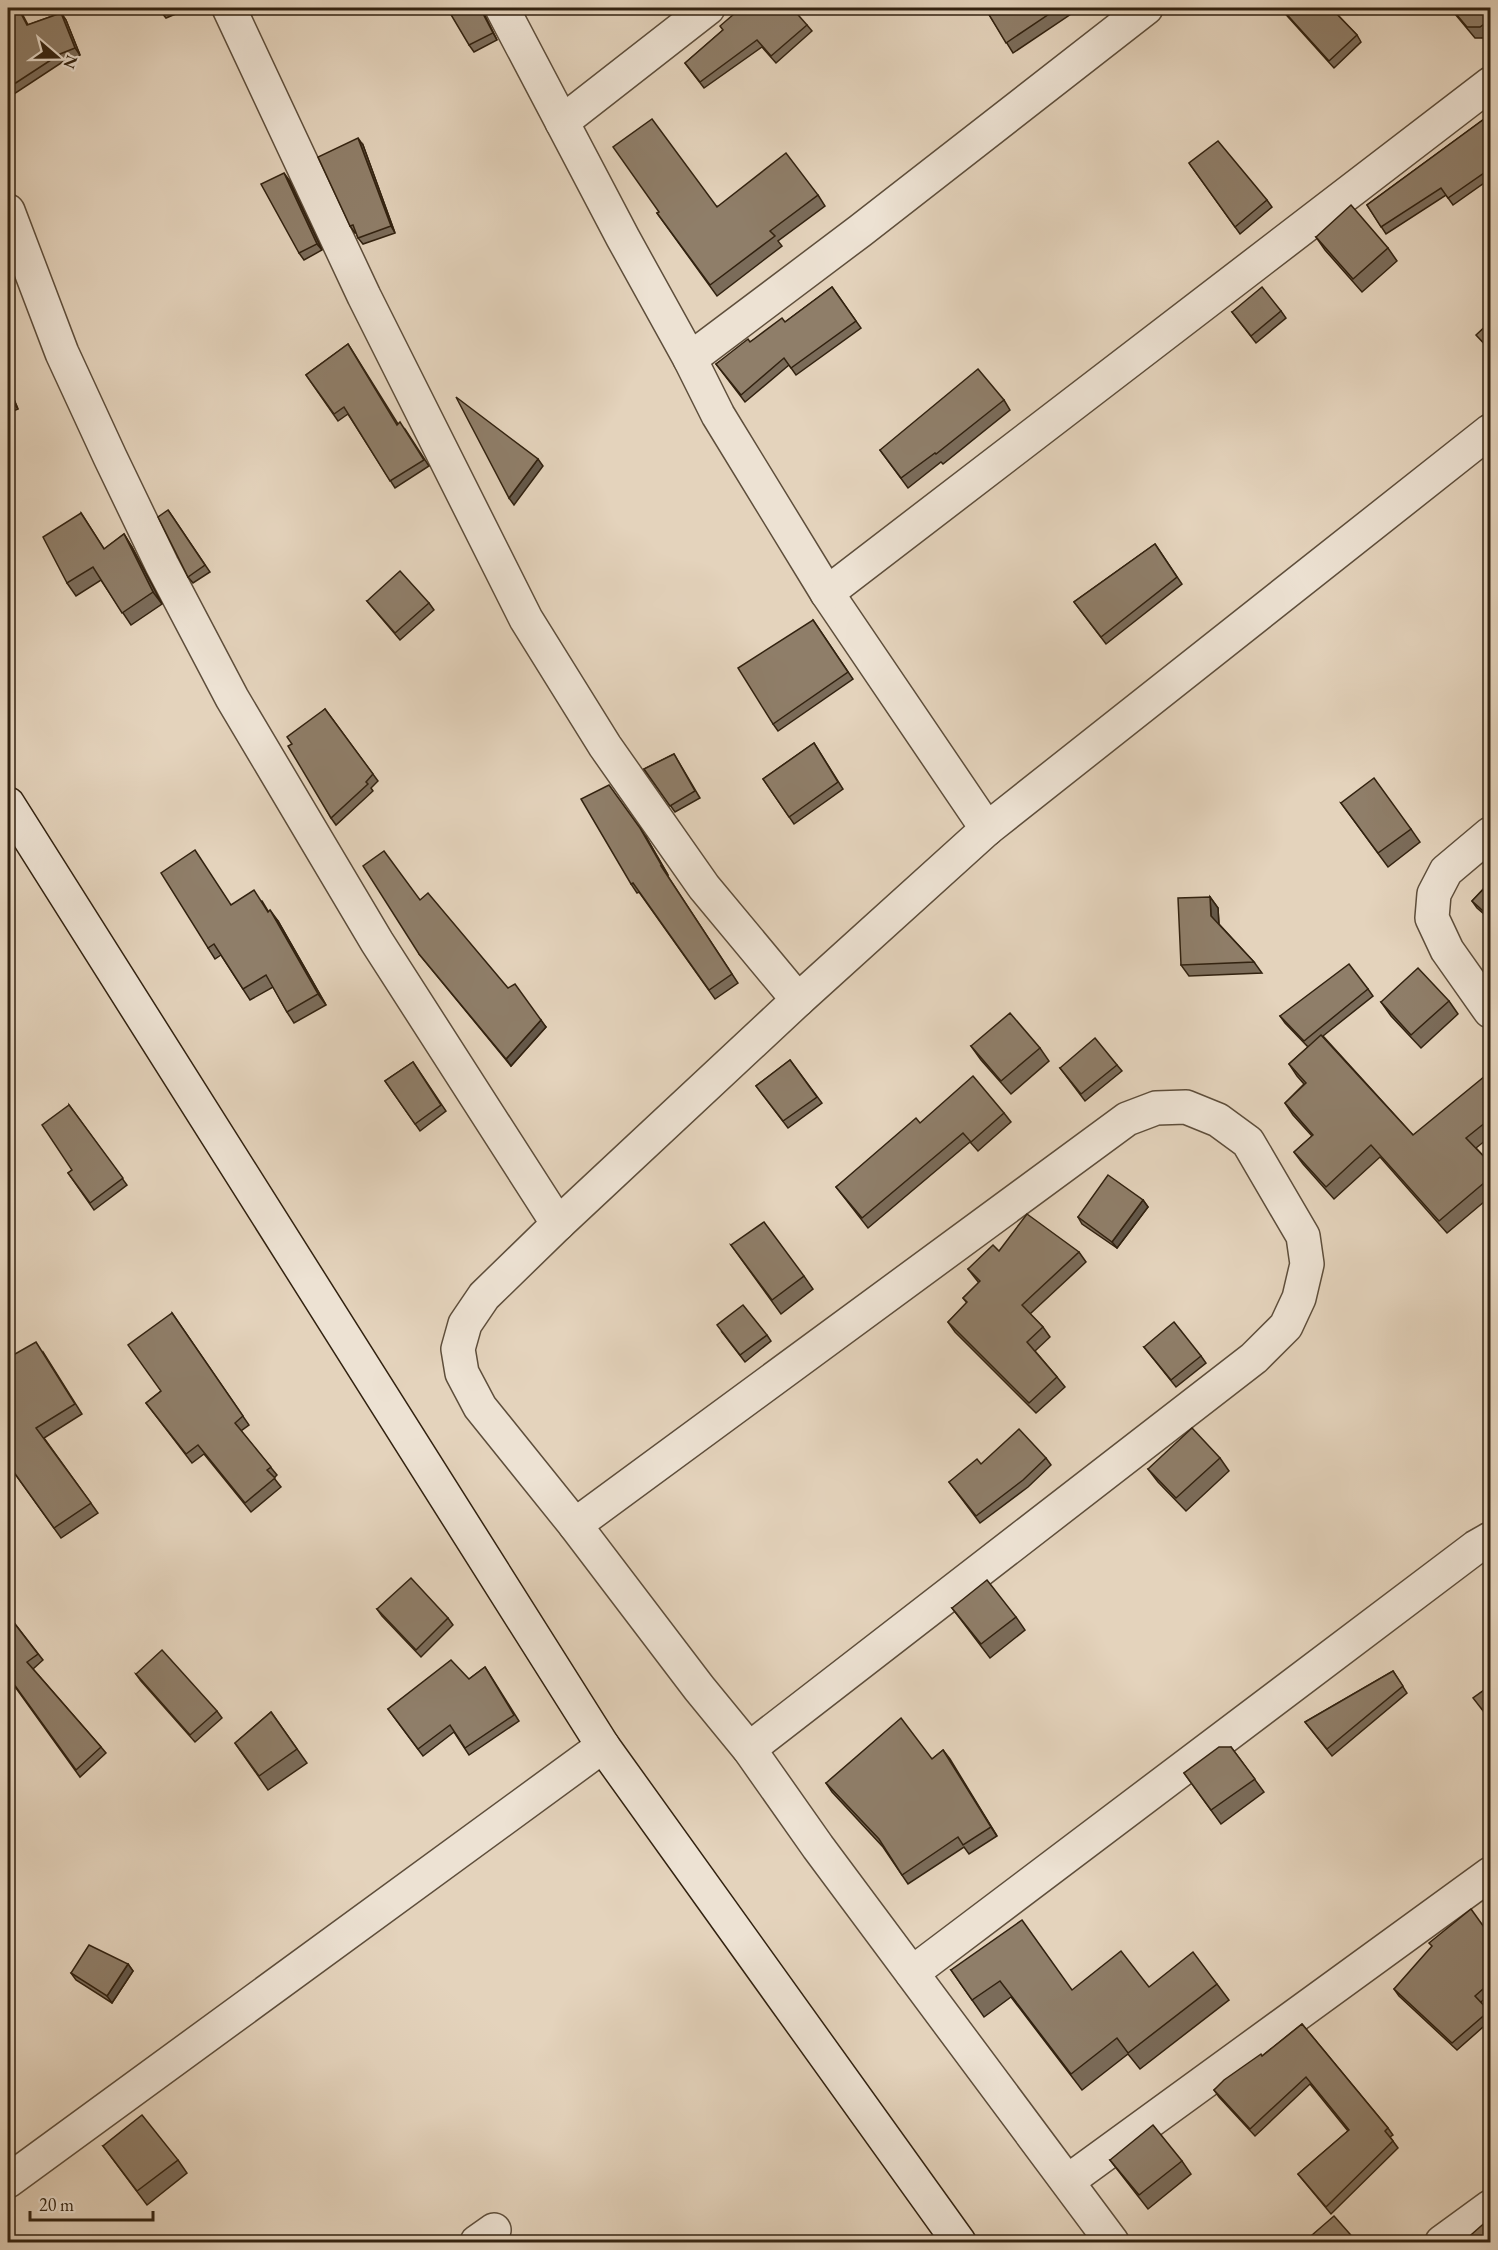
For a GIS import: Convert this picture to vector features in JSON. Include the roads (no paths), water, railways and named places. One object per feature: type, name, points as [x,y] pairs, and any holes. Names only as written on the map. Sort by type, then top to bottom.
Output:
[{"type":"street","points":[[229,8],[364,296],[526,619],[605,747],[704,887],[798,1000]]},
{"type":"street","points":[[502,8],[718,415],[827,593],[987,829]]},
{"type":"street","points":[[562,122],[708,8]]},
{"type":"street","points":[[690,359],[860,231],[1146,8]]},
{"type":"street","points":[[827,593],[1491,84]]},
{"type":"street","points":[[8,211],[62,353],[162,565],[232,698],[377,942],[558,1224]]},
{"type":"street","points":[[1112,2242],[818,1847],[749,1749],[480,1407],[462,1373],[458,1349],[465,1324],[484,1296],[798,1000],[987,829],[1491,431]]},
{"type":"street","points":[[8,804],[603,1746],[958,2242]]},
{"type":"street","points":[[1491,834],[1446,871],[1434,894],[1432,918],[1447,950],[1491,1011]]},
{"type":"street","points":[[575,1525],[1127,1119],[1156,1108],[1186,1107],[1218,1120],[1248,1142],[1303,1236],[1308,1264],[1299,1298],[1286,1326],[1254,1358],[749,1749]]},
{"type":"street","points":[[912,1973],[1467,1554],[1491,1539]]},
{"type":"street","points":[[8,2181],[603,1746]]},
{"type":"street","points":[[1068,2181],[1491,1874]]},
{"type":"street","points":[[1442,2242],[1491,2207]]}]
